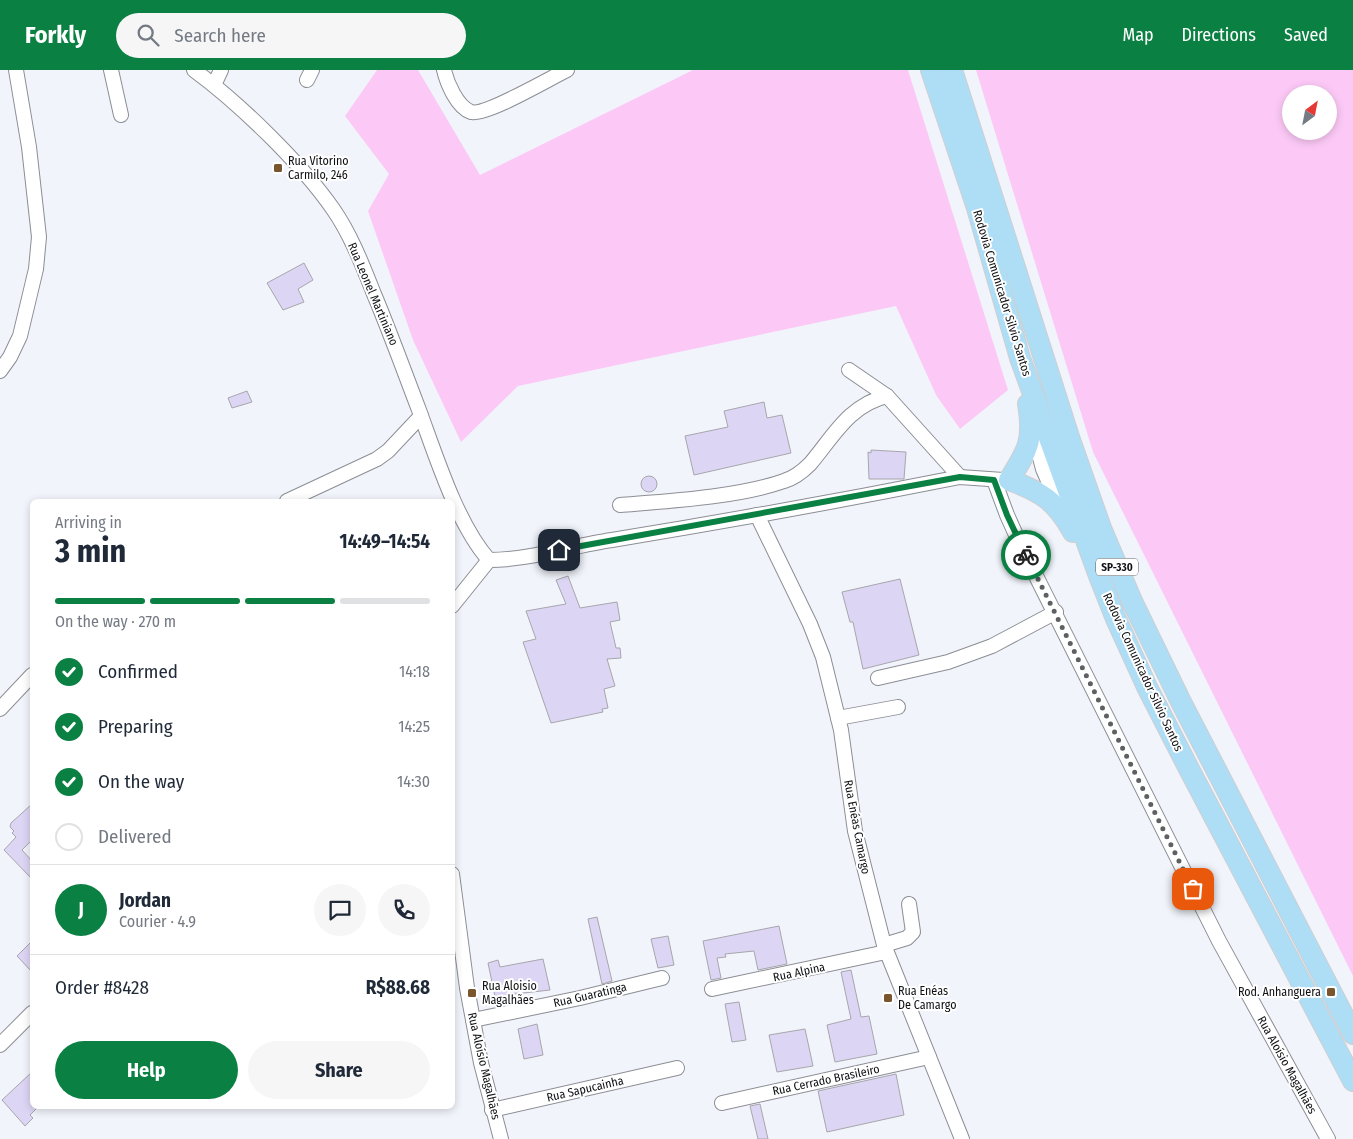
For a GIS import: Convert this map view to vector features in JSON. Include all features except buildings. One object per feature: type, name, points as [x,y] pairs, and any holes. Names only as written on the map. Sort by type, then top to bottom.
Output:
[{"type":"highway","name":"Rodovia Comunicador Silvio Santos","points":[[931,70],[977,208],[1020,358],[1099,576],[1147,687],[1353,1081]]},
{"type":"highway","name":"Rodovia Comunicador Silvio Santos","points":[[952,70],[1070,440],[1105,537],[1132,601],[1181,702],[1353,1034]]},
{"type":"highway","points":[[1020,358],[1032,429],[1026,451],[1001,480],[1046,496],[1062,513],[1099,576]]},
{"type":"street","points":[[0,371],[10,357],[20,336],[36,269],[39,237],[29,147],[16,70]]},
{"type":"street","points":[[110,70],[121,115]]},
{"type":"street","name":"Rua Leonel Martiniano","points":[[194,70],[214,84],[289,158],[333,208],[363,267],[454,499]]},
{"type":"street","points":[[214,84],[221,70]]},
{"type":"street","points":[[444,70],[459,102],[471,112],[479,112],[494,107],[567,70]]},
{"type":"street","points":[[849,370],[887,396],[960,477]]},
{"type":"street","points":[[620,506],[729,493],[785,481],[802,472],[810,464],[852,414],[872,400],[887,396]]},
{"type":"street","points":[[291,499],[376,459],[388,451],[421,416]]},
{"type":"street","points":[[1032,429],[1043,469],[1062,513]]},
{"type":"street","points":[[455,602],[489,560],[516,559],[609,540],[758,515],[960,477],[1001,480]]},
{"type":"street","name":"Rua Aloísio Magalhães","points":[[1001,480],[1007,515],[1220,941],[1328,1139]]},
{"type":"street","name":"Rua Leonel Martiniano","points":[[455,500],[476,543],[489,560]]},
{"type":"street","name":"Rua Enéas Camargo","points":[[758,515],[824,657],[838,718],[855,831],[885,949],[962,1139]]},
{"type":"street","points":[[878,678],[948,662],[992,646],[1056,612]]},
{"type":"street","points":[[0,708],[30,677]]},
{"type":"street","points":[[838,718],[898,707]]},
{"type":"street","name":"Rua Aloísio Magalhães","points":[[455,895],[473,1020],[492,1110],[501,1139]]},
{"type":"street","name":"Rua Alpina","points":[[712,989],[885,949],[907,938],[912,932],[909,904]]},
{"type":"street","name":"Rua Guaratinga","points":[[473,1020],[580,998],[662,978]]},
{"type":"street","points":[[0,1045],[30,1015]]},
{"type":"street","name":"Rua Cerrado Brasileiro","points":[[722,1103],[929,1057]]},
{"type":"street","name":"Rua Sapucainha","points":[[492,1110],[677,1068]]},
{"type":"shaded area","points":[[377,70],[418,70],[480,175],[693,70],[908,70],[1008,390],[960,429],[936,395],[896,306],[518,386],[461,442],[413,340],[368,211],[389,174],[345,116]]},
{"type":"shaded area","points":[[976,70],[1353,70],[1353,976],[1093,452]]},
{"type":"way so far","points":[[1026,555],[1045,589],[1193,889]]},
{"type":"place","name":"Rua Vitorino Carmilo, 246","points":[[278,168]]},
{"type":"place","name":"Rod. Anhanguera","points":[[1331,992]]},
{"type":"place","name":"Rua Aloisio Magalhães","points":[[472,993]]},
{"type":"place","name":"Rua Enéas De Camargo","points":[[888,998]]},
{"type":"route","points":[[559,550],[842,501],[960,477],[994,480],[1007,515],[1026,555]]}]
